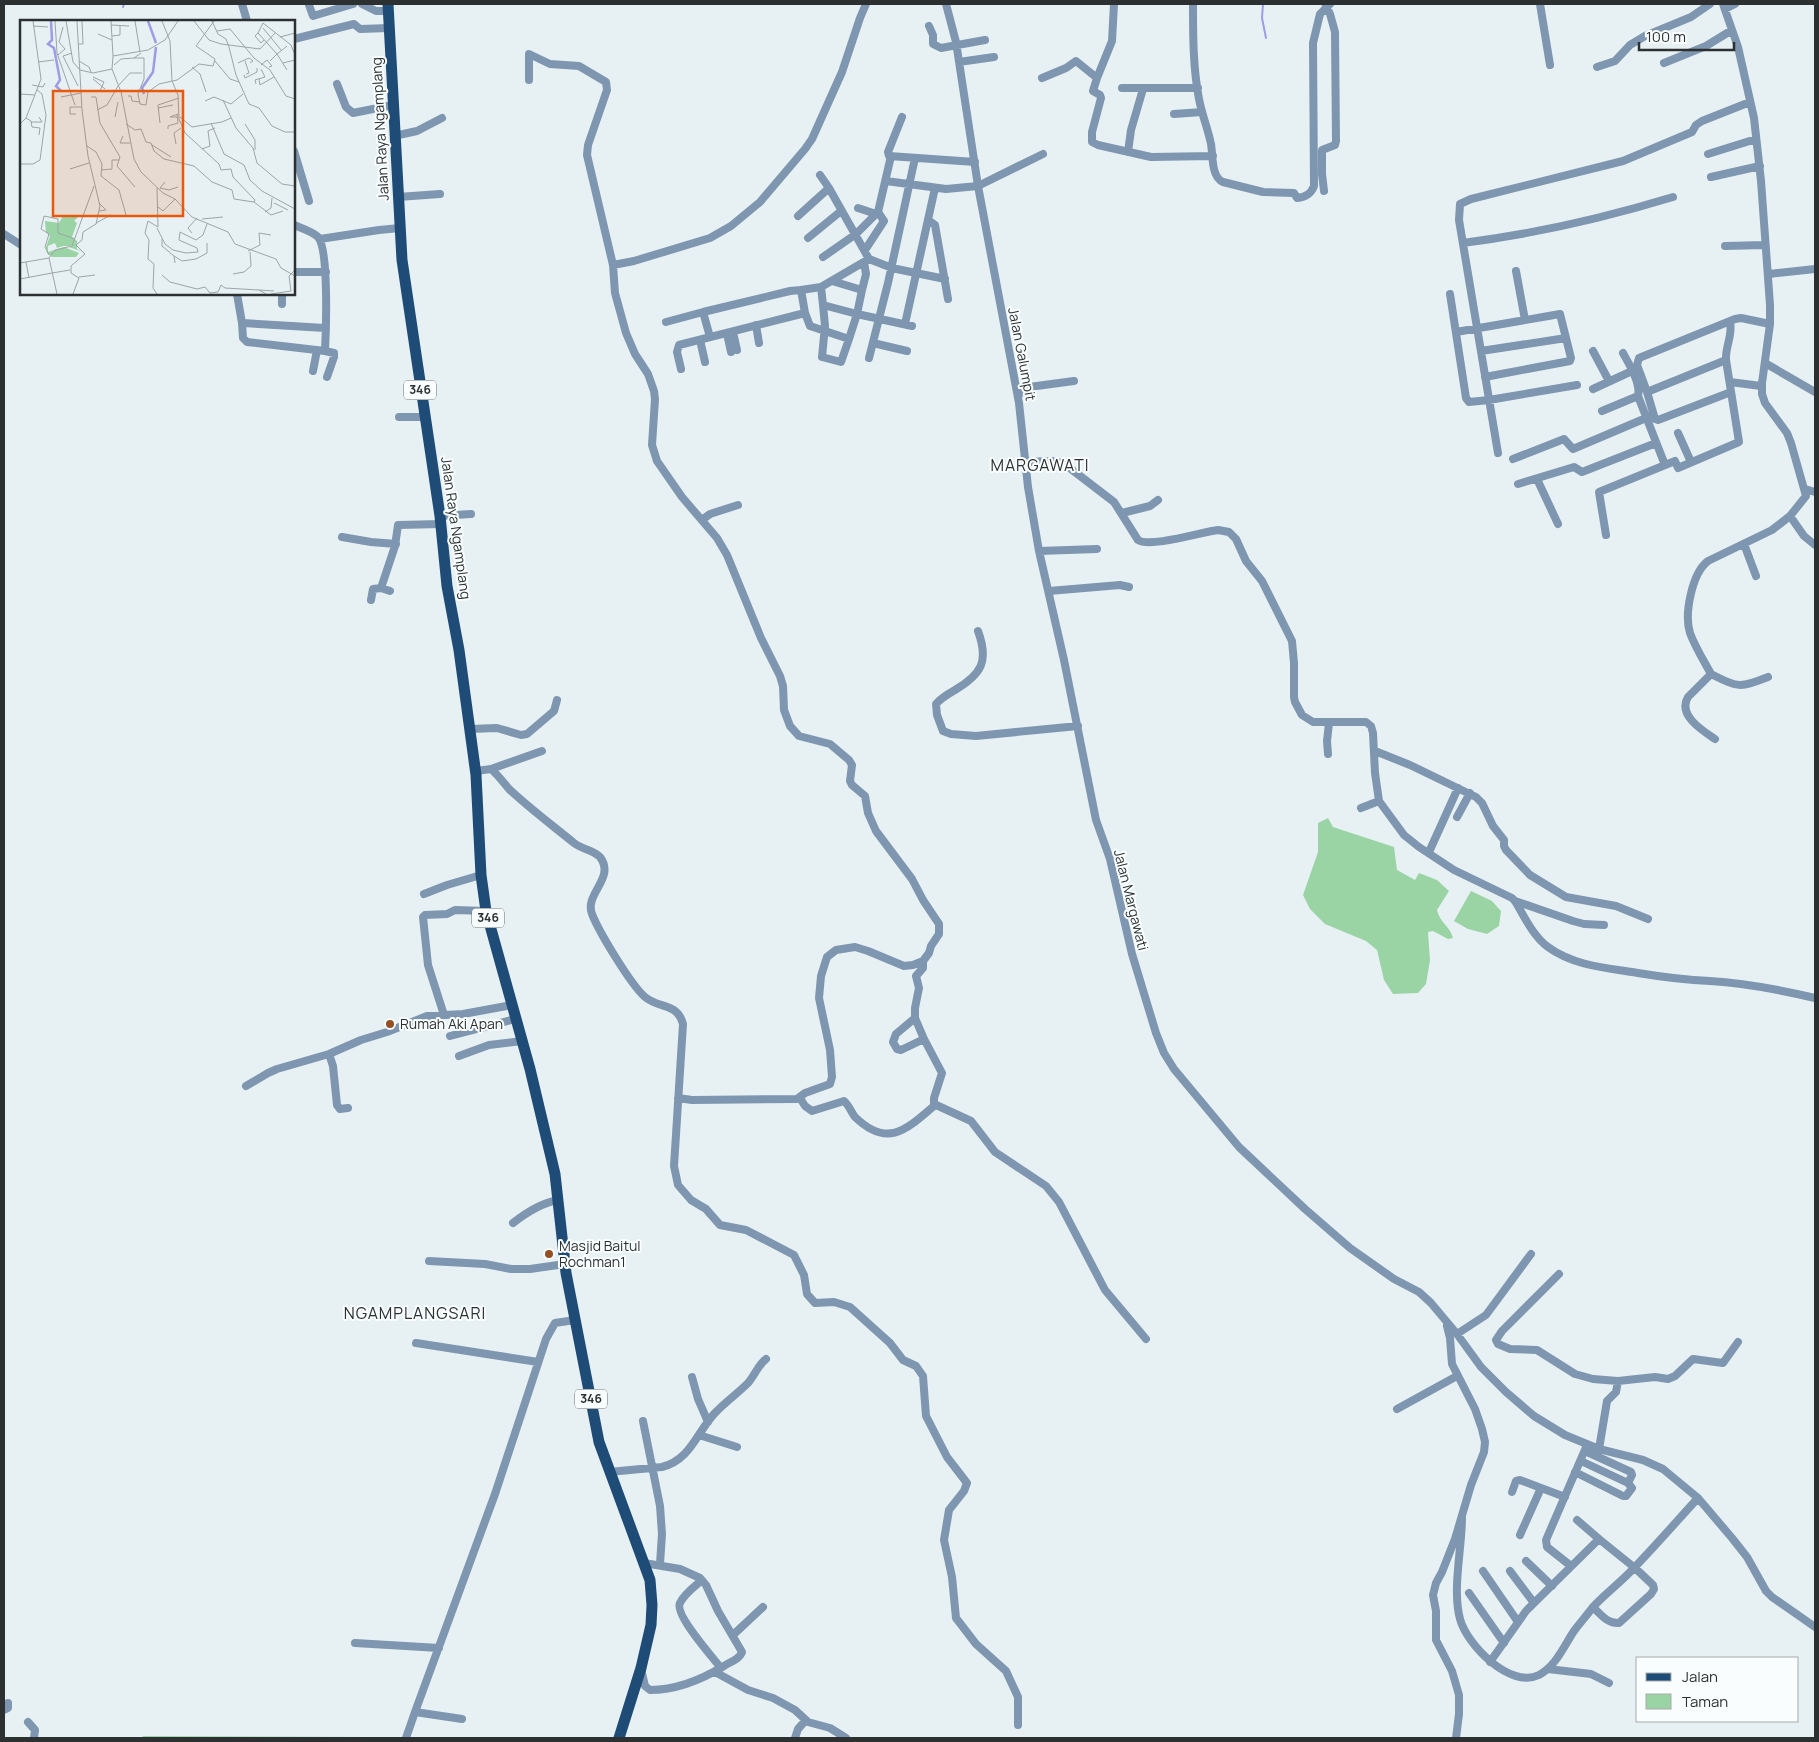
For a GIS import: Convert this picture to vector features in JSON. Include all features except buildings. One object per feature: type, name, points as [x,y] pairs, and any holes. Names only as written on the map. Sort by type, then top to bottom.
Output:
[{"type":"main road","name":"Jalan Raya Ngamplang","points":[[388,8],[400,228],[410,319],[441,520],[447,586],[459,650],[476,775],[481,875],[486,911],[524,1047]]},
{"type":"main road","name":"346","points":[[524,1047],[548,1144],[558,1200],[565,1264],[599,1442],[650,1580],[651,1625],[641,1668],[619,1738]]},
{"type":"street","points":[[242,4],[247,20]]},
{"type":"street","points":[[309,5],[313,16],[353,4]]},
{"type":"street","points":[[362,4],[376,11],[388,8]]},
{"type":"street","points":[[613,264],[634,261],[710,238],[731,226],[760,202],[805,149],[812,138],[842,72],[866,4]]},
{"type":"street","name":"Jalan Galumpit","points":[[946,4],[957,45],[978,186],[1018,396],[1028,486],[1039,551],[1074,708]]},
{"type":"street","points":[[1114,4],[1112,41],[1096,78],[1093,91],[1100,95],[1101,98],[1092,132],[1092,140],[1103,146],[1158,158],[1210,155]]},
{"type":"street","points":[[1193,4],[1195,88],[1210,155],[1220,181],[1263,192],[1295,194],[1296,198],[1303,198],[1310,193],[1314,186],[1314,43],[1320,14],[1328,8],[1335,32],[1336,142],[1335,145],[1322,150],[1324,192]]},
{"type":"street","points":[[1540,4],[1550,65]]},
{"type":"street","points":[[1597,67],[1615,61],[1630,45],[1645,36],[1691,17],[1710,4]]},
{"type":"street","points":[[1736,4],[1724,6],[1742,60],[1750,102],[1760,166],[1765,245],[1769,274],[1770,324],[1764,363],[1762,394],[1765,402],[1787,433],[1805,488],[1806,497],[1790,516],[1772,530],[1715,556],[1704,564],[1693,586],[1690,631],[1711,674],[1727,682],[1742,686],[1768,677]]},
{"type":"street","points":[[295,39],[354,24],[362,29],[389,28]]},
{"type":"street","points":[[929,26],[934,44],[941,48],[985,40]]},
{"type":"street","points":[[1664,63],[1706,46],[1732,30]]},
{"type":"street","points":[[529,80],[529,54],[550,64],[579,66],[602,78],[608,84],[587,152],[613,264],[615,293],[626,333],[635,354],[648,374],[654,391],[652,445],[654,453],[682,497],[706,517],[728,555],[761,638],[777,668],[783,686],[784,710],[790,726],[799,736],[830,744],[849,760],[852,765],[850,781],[852,785],[865,796],[866,807],[876,830],[912,879],[938,922],[940,932],[923,960],[912,966],[904,966],[868,951],[851,947],[836,950],[827,957],[821,976],[819,998],[827,1034],[832,1079],[830,1084],[802,1098],[765,1100],[679,1097]]},
{"type":"street","points":[[959,62],[994,57]]},
{"type":"street","points":[[1042,78],[1066,68],[1076,61],[1096,78]]},
{"type":"street","points":[[337,84],[346,108],[353,113],[393,106]]},
{"type":"street","points":[[1122,88],[1195,88]]},
{"type":"street","points":[[1128,152],[1131,130],[1143,89]]},
{"type":"street","points":[[1498,453],[1459,220],[1459,206],[1462,203],[1623,161],[1692,132],[1696,125],[1702,121],[1750,102]]},
{"type":"street","points":[[1174,114],[1199,112]]},
{"type":"street","points":[[902,117],[888,155],[975,162]]},
{"type":"street","points":[[394,136],[417,131],[442,118]]},
{"type":"street","points":[[1708,154],[1756,139]]},
{"type":"street","points":[[295,154],[309,201]]},
{"type":"street","points":[[886,181],[946,189],[978,186],[1043,154]]},
{"type":"street","points":[[823,257],[856,234],[877,213],[891,156]]},
{"type":"street","points":[[869,358],[892,268],[915,158]]},
{"type":"street","points":[[1711,177],[1760,166]]},
{"type":"street","points":[[820,175],[865,250],[866,274],[857,314],[842,362],[838,363],[822,356],[824,305],[820,287]]},
{"type":"street","points":[[798,216],[829,188]]},
{"type":"street","points":[[824,305],[909,325],[916,273],[935,188]]},
{"type":"street","points":[[398,197],[440,194]]},
{"type":"street","points":[[1463,243],[1512,237],[1581,222],[1673,197]]},
{"type":"street","points":[[858,208],[877,213],[884,221],[865,250]]},
{"type":"street","points":[[808,238],[841,211]]},
{"type":"street","points":[[928,220],[935,225],[948,299]]},
{"type":"street","points":[[295,225],[314,234],[320,240],[326,272],[325,328],[321,351],[313,370]]},
{"type":"street","points":[[320,240],[376,230],[400,228]]},
{"type":"street","points":[[4,234],[20,244]]},
{"type":"street","points":[[1725,246],[1765,245]]},
{"type":"street","points":[[666,322],[790,291],[820,287],[866,260],[892,268],[944,279]]},
{"type":"street","points":[[1769,274],[1815,269]]},
{"type":"street","points":[[1516,271],[1525,320]]},
{"type":"street","points":[[295,272],[326,272]]},
{"type":"street","points":[[832,281],[862,290]]},
{"type":"street","points":[[801,290],[805,313],[810,326],[849,339]]},
{"type":"street","points":[[1450,294],[1466,398],[1471,402],[1577,385]]},
{"type":"street","points":[[238,295],[243,338],[246,342],[334,354],[328,378]]},
{"type":"street","points":[[282,295],[282,304]]},
{"type":"street","points":[[703,312],[710,337]]},
{"type":"street","points":[[681,369],[678,346],[805,313]]},
{"type":"street","points":[[1456,332],[1560,314],[1571,358],[1570,361],[1485,377]]},
{"type":"street","points":[[1731,392],[1658,420],[1655,419],[1637,365],[1638,359],[1735,319],[1741,318],[1770,324]]},
{"type":"street","points":[[1606,535],[1599,492],[1665,465],[1675,462],[1678,468],[1739,442],[1726,360],[1726,351],[1731,332],[1730,322]]},
{"type":"street","points":[[242,323],[325,328]]},
{"type":"street","points":[[756,326],[759,343]]},
{"type":"street","points":[[730,333],[734,351]]},
{"type":"street","points":[[1481,352],[1566,338]]},
{"type":"street","points":[[700,340],[705,362]]},
{"type":"street","points":[[873,343],[907,350]]},
{"type":"street","points":[[1593,351],[1609,381]]},
{"type":"street","points":[[1623,353],[1640,391],[1638,396],[1665,465]]},
{"type":"street","points":[[1647,392],[1726,360]]},
{"type":"street","points":[[1764,363],[1815,392]]},
{"type":"street","points":[[1592,389],[1632,371]]},
{"type":"street","points":[[1018,396],[1029,387],[1074,381]]},
{"type":"street","points":[[1730,382],[1762,386]]},
{"type":"street","points":[[1602,411],[1638,396]]},
{"type":"street","points":[[399,417],[424,417]]},
{"type":"street","points":[[1513,459],[1564,439],[1573,449],[1646,418]]},
{"type":"street","points":[[1678,434],[1691,462]]},
{"type":"street","points":[[1518,484],[1574,467],[1582,472],[1656,443]]},
{"type":"street","points":[[1026,462],[1052,461],[1062,463],[1071,469],[1114,502],[1138,540],[1142,542],[1156,542],[1218,530],[1229,532],[1236,539],[1246,561],[1262,581],[1292,641],[1294,697],[1298,708],[1309,721],[1369,723],[1373,733],[1375,773],[1379,801],[1404,835],[1454,870],[1515,901],[1584,924],[1604,925]]},
{"type":"street","points":[[1537,478],[1558,524]]},
{"type":"street","points":[[1805,488],[1815,492]]},
{"type":"street","points":[[1122,514],[1150,506],[1158,500]]},
{"type":"street","points":[[706,517],[738,504]]},
{"type":"street","points":[[381,588],[396,544],[398,525],[471,514]]},
{"type":"street","points":[[1790,516],[1804,536],[1815,545]]},
{"type":"street","points":[[342,538],[396,544]]},
{"type":"street","points":[[1744,544],[1756,576]]},
{"type":"street","points":[[1039,551],[1097,549]]},
{"type":"street","points":[[1049,592],[1120,586],[1129,588]]},
{"type":"street","points":[[371,600],[373,589],[381,588],[390,591]]},
{"type":"street","points":[[978,632],[983,645],[984,660],[968,681],[938,701],[936,707],[937,715],[942,731],[951,734],[976,736],[1078,726]]},
{"type":"street","points":[[1711,674],[1685,702],[1686,708],[1695,724],[1715,740]]},
{"type":"street","points":[[470,728],[497,728],[523,735],[527,734],[554,711],[557,700]]},
{"type":"street","name":"Jalan Margawati","points":[[1074,708],[1096,820],[1110,859],[1129,942],[1148,1010],[1164,1053],[1174,1069],[1239,1147],[1305,1209],[1370,1262],[1394,1279],[1419,1292],[1431,1303],[1457,1334],[1481,1367],[1513,1398],[1534,1416],[1586,1448]]},
{"type":"street","points":[[1328,754],[1329,722]]},
{"type":"street","points":[[476,775],[542,751]]},
{"type":"street","points":[[1375,752],[1410,765],[1470,794],[1482,802],[1493,826],[1504,840],[1505,849],[1538,880],[1566,898],[1616,906],[1648,919]]},
{"type":"street","points":[[491,769],[510,789],[576,845],[596,854],[601,859],[604,877],[591,902],[592,914],[605,939],[641,994],[653,1003],[675,1010],[682,1019],[681,1072],[674,1166],[678,1185],[691,1200],[706,1209],[720,1225],[746,1230],[794,1255],[804,1275],[807,1294],[815,1303],[834,1302],[850,1307],[890,1343],[904,1360],[916,1366],[923,1376],[926,1416],[947,1457],[967,1483],[949,1510],[944,1540],[952,1577],[956,1618],[976,1644],[1006,1672],[1018,1697],[1018,1725]]},
{"type":"street","points":[[1428,852],[1458,788]]},
{"type":"street","points":[[1457,817],[1470,794]]},
{"type":"street","points":[[1361,808],[1379,801]]},
{"type":"street","points":[[424,894],[481,875]]},
{"type":"street","points":[[1515,901],[1534,933],[1544,944],[1575,961],[1662,978],[1711,981],[1778,990],[1815,998]]},
{"type":"street","points":[[444,1015],[428,965],[423,917],[425,915],[446,914],[455,910],[486,911]]},
{"type":"street","points":[[923,960],[923,968],[916,976],[919,988],[915,1018],[942,1073],[934,1098],[935,1105]]},
{"type":"street","points":[[246,1086],[277,1069],[329,1054],[422,1017],[512,1005]]},
{"type":"street","points":[[915,1018],[896,1034],[893,1040],[894,1044],[899,1050],[924,1038]]},
{"type":"street","points":[[450,1036],[515,1019]]},
{"type":"street","points":[[459,1056],[489,1045],[524,1047]]},
{"type":"street","points":[[329,1054],[333,1066],[337,1105],[340,1109],[348,1108]]},
{"type":"street","points":[[802,1098],[812,1111],[844,1101],[853,1115],[866,1127],[886,1134],[894,1134],[913,1124],[935,1105]]},
{"type":"street","points":[[935,1105],[972,1121],[998,1154],[1050,1190],[1059,1202],[1104,1290],[1146,1339]]},
{"type":"street","points":[[513,1222],[546,1202],[558,1200]]},
{"type":"street","points":[[1457,1334],[1486,1315],[1531,1254]]},
{"type":"street","points":[[429,1261],[488,1264],[511,1269],[565,1264]]},
{"type":"street","points":[[1559,1274],[1502,1331],[1496,1340],[1497,1343],[1510,1349],[1537,1350],[1581,1377],[1618,1381],[1655,1377],[1672,1378],[1693,1359],[1723,1362],[1738,1342]]},
{"type":"street","points":[[406,1738],[495,1494],[546,1339],[552,1325],[558,1322],[575,1320]]},
{"type":"street","points":[[1446,1322],[1450,1338],[1450,1358],[1475,1409],[1485,1442],[1484,1452],[1470,1485],[1462,1517],[1433,1594],[1436,1611],[1436,1640],[1452,1671],[1459,1694],[1456,1738]]},
{"type":"street","points":[[416,1343],[538,1362]]},
{"type":"street","points":[[609,1472],[669,1466],[681,1459],[688,1453],[708,1422],[728,1399],[746,1384],[766,1358]]},
{"type":"street","points":[[1397,1409],[1458,1376]]},
{"type":"street","points":[[692,1378],[698,1399],[708,1422]]},
{"type":"street","points":[[1599,1449],[1607,1401],[1616,1392],[1618,1381]]},
{"type":"street","points":[[643,1421],[660,1506],[662,1534],[660,1564]]},
{"type":"street","points":[[699,1436],[737,1447]]},
{"type":"street","points":[[1586,1448],[1599,1449],[1643,1460],[1663,1469],[1698,1498],[1747,1557],[1772,1598],[1815,1627]]},
{"type":"street","points":[[1571,1566],[1547,1546],[1546,1542],[1586,1448]]},
{"type":"street","points":[[1586,1448],[1631,1472],[1632,1475],[1628,1483]]},
{"type":"street","points":[[1575,1472],[1622,1496],[1626,1496],[1632,1488],[1628,1483],[1581,1460]]},
{"type":"street","points":[[1512,1492],[1519,1480],[1565,1497]]},
{"type":"street","points":[[1520,1534],[1542,1488]]},
{"type":"street","points":[[1462,1517],[1458,1592],[1460,1619],[1471,1641],[1490,1662],[1500,1668],[1525,1677],[1535,1676],[1548,1669],[1593,1607],[1634,1568],[1698,1498]]},
{"type":"street","points":[[1577,1520],[1653,1585],[1654,1590],[1620,1623],[1615,1624],[1607,1620],[1593,1607]]},
{"type":"street","points":[[1490,1662],[1534,1603],[1599,1540]]},
{"type":"street","points":[[1526,1561],[1552,1586]]},
{"type":"street","points":[[641,1668],[646,1687],[652,1690],[688,1684],[705,1678],[741,1654],[742,1651],[702,1580],[680,1569],[660,1564],[644,1563]]},
{"type":"street","points":[[1483,1571],[1518,1622]]},
{"type":"street","points":[[1510,1571],[1534,1603]]},
{"type":"street","points":[[702,1580],[680,1602],[679,1608],[686,1623],[718,1670],[748,1690],[773,1698],[795,1710],[810,1723],[830,1728],[846,1738]]},
{"type":"street","points":[[1469,1593],[1504,1643]]},
{"type":"street","points":[[733,1635],[763,1607]]},
{"type":"street","points":[[355,1643],[439,1648]]},
{"type":"street","points":[[1548,1669],[1590,1674],[1609,1683]]},
{"type":"street","points":[[415,1712],[462,1719]]},
{"type":"street","points":[[795,1738],[798,1729],[806,1720]]},
{"type":"street","points":[[28,1722],[35,1731],[34,1738]]},
{"type":"green space","points":[[1328,818],[1333,827],[1394,847],[1397,870],[1415,880],[1419,873],[1437,880],[1449,891],[1437,910],[1453,938],[1448,939],[1433,931],[1428,932],[1430,960],[1426,984],[1418,993],[1393,994],[1384,980],[1377,950],[1366,941],[1325,924],[1310,909],[1303,895],[1318,852],[1318,823]]},
{"type":"green space","points":[[1471,891],[1492,901],[1501,911],[1499,926],[1487,934],[1468,929],[1454,921]]},
{"type":"green space","points":[[143,1736],[369,1737],[142,1738]]},
{"type":"waterway","points":[[1263,4],[1262,18],[1266,38]]},
{"type":"place","name":"Rumah Aki Apan","points":[[390,1024]]},
{"type":"place","name":"Masjid Baitul Rochman1","points":[[549,1254]]},
{"type":"district","name":"MARGAWATI","points":[[1040,465]]},
{"type":"district","name":"NGAMPLANGSARI","points":[[415,1313]]}]
